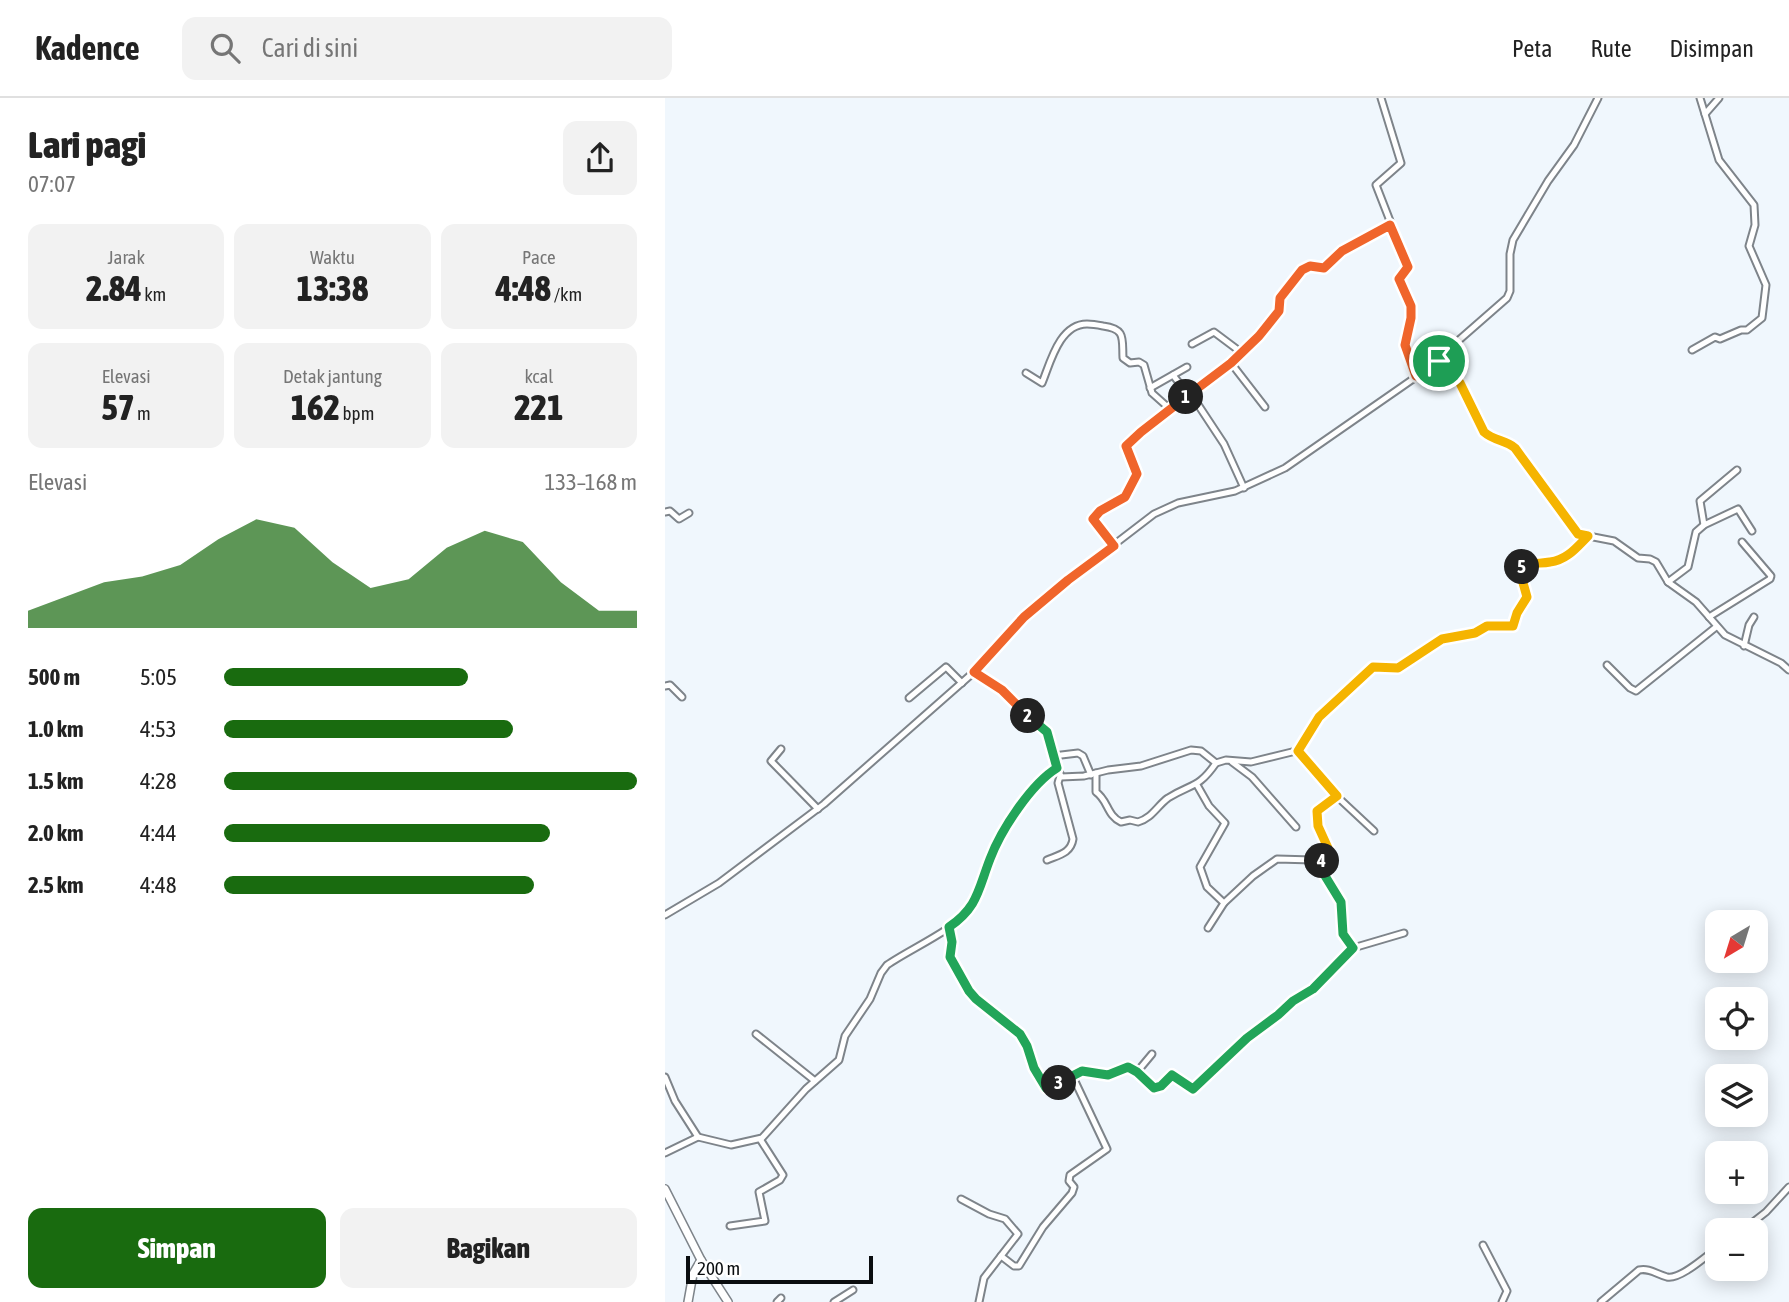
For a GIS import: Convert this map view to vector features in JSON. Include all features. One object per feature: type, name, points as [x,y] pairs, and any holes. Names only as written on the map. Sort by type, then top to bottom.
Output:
[{"type":"street","points":[[1381,98],[1401,163],[1375,185],[1408,267],[1399,279],[1411,306],[1405,345],[1416,376]]},
{"type":"street","points":[[665,915],[719,883],[818,809],[974,672],[1024,617],[1068,580],[1165,508],[1244,488],[1303,458],[1439,361],[1507,298],[1511,281],[1510,254],[1515,237],[1550,177],[1574,145],[1598,98]]},
{"type":"street","points":[[1692,350],[1715,338],[1720,340],[1739,330],[1747,330],[1760,320],[1767,288],[1750,250],[1750,239],[1755,225],[1754,205],[1720,160],[1700,98]]},
{"type":"street","points":[[1705,114],[1719,98]]},
{"type":"street","points":[[1114,546],[1093,519],[1100,511],[1125,497],[1137,474],[1126,452],[1126,444],[1242,353],[1279,311],[1280,298],[1302,270],[1310,266],[1324,268],[1342,251],[1390,225]]},
{"type":"street","points":[[1026,373],[1042,383],[1051,355],[1059,343],[1077,327],[1089,324],[1119,330],[1123,358],[1130,363],[1139,362],[1144,365],[1154,395],[1170,409]]},
{"type":"street","points":[[1192,344],[1214,332],[1242,353]]},
{"type":"street","points":[[1439,361],[1460,383],[1484,432],[1491,438],[1515,448],[1578,534],[1614,541],[1638,558],[1656,562],[1668,582],[1696,602],[1716,627],[1744,646],[1789,670]]},
{"type":"street","points":[[1231,363],[1265,407]]},
{"type":"street","points":[[1150,388],[1187,366]]},
{"type":"street","points":[[1173,375],[1224,444],[1244,488]]},
{"type":"street","points":[[1704,525],[1700,501],[1737,470]]},
{"type":"street","points":[[1668,582],[1688,567],[1695,533],[1704,525],[1738,509],[1752,531]]},
{"type":"street","points":[[665,512],[670,511],[679,519],[689,513]]},
{"type":"street","points":[[1298,751],[1319,717],[1373,667],[1398,668],[1442,639],[1475,633],[1487,626],[1513,626],[1527,597],[1521,568],[1531,563],[1562,559],[1588,536]]},
{"type":"street","points":[[1709,617],[1770,579],[1771,576],[1742,542]]},
{"type":"street","points":[[1744,646],[1749,625],[1754,617]]},
{"type":"street","points":[[1607,664],[1636,691],[1716,627]]},
{"type":"street","points":[[909,698],[946,667],[962,683]]},
{"type":"street","points":[[974,672],[1002,690],[1017,707],[1044,729],[1050,739],[1073,839],[1069,851],[1047,860]]},
{"type":"street","points":[[665,686],[670,685],[683,697]]},
{"type":"street","points":[[782,749],[771,759],[772,764],[818,809]]},
{"type":"street","points":[[1060,776],[1141,766],[1191,750],[1201,751],[1216,763]]},
{"type":"street","points":[[1053,756],[1079,752],[1093,774],[1096,792],[1103,797],[1112,817],[1121,822],[1138,822],[1147,819],[1167,799],[1197,785],[1216,763],[1229,760],[1251,762],[1298,751]]},
{"type":"street","points":[[1298,751],[1337,796],[1374,831]]},
{"type":"street","points":[[1229,760],[1252,777],[1296,827]]},
{"type":"street","points":[[665,1153],[698,1137],[731,1145],[760,1139],[815,1081],[839,1060],[845,1036],[870,999],[884,968],[949,927],[973,906],[995,847],[1021,804],[1041,778],[1057,768]]},
{"type":"street","points":[[1197,785],[1209,806],[1224,823],[1200,867],[1207,887],[1224,903]]},
{"type":"street","points":[[1319,866],[1328,850],[1318,826],[1317,811],[1337,796]]},
{"type":"street","points":[[1208,928],[1224,903],[1276,859],[1311,859],[1319,866],[1341,902],[1343,934],[1353,948]]},
{"type":"street","points":[[949,927],[952,942],[950,957],[969,991],[1020,1034],[1034,1068],[1046,1088],[1086,1070],[1108,1075],[1128,1067],[1154,1088],[1161,1086],[1172,1075],[1193,1089],[1247,1038],[1293,1001],[1313,989],[1353,948],[1404,933]]},
{"type":"street","points":[[756,1034],[815,1081]]},
{"type":"street","points":[[1137,1072],[1152,1054]]},
{"type":"street","points":[[1001,1256],[1014,1266],[1019,1266],[1043,1227],[1072,1193],[1074,1186],[1069,1181],[1070,1175],[1108,1149],[1072,1075]]},
{"type":"street","points":[[665,1077],[675,1101],[698,1137]]},
{"type":"street","points":[[730,1226],[765,1221],[766,1215],[759,1192],[780,1180],[783,1175],[760,1139]]},
{"type":"street","points":[[1758,1218],[1789,1187]]},
{"type":"street","points":[[665,1189],[701,1260],[728,1302]]},
{"type":"street","points":[[961,1199],[993,1216],[1005,1219],[1018,1233],[984,1278],[979,1302]]},
{"type":"street","points":[[1483,1245],[1507,1291],[1502,1302]]},
{"type":"street","points":[[1601,1302],[1639,1270],[1647,1269],[1669,1278],[1688,1270],[1705,1257]]},
{"type":"street","points":[[688,1302],[693,1274],[701,1260]]},
{"type":"street","points":[[834,1302],[853,1290]]},
{"type":"route","points":[[1390,225],[1408,267],[1399,279],[1411,306],[1410,328],[1405,345],[1416,376],[1439,361],[1464,389],[1484,432],[1520,452],[1547,494],[1560,507],[1578,534],[1588,536],[1562,559],[1531,563],[1521,568],[1527,597],[1513,626],[1487,626],[1475,633],[1442,639],[1398,668],[1379,665],[1373,667],[1319,717],[1298,751],[1337,796],[1317,811],[1318,826],[1328,850],[1319,866],[1338,894],[1343,934],[1353,948],[1313,989],[1293,1001],[1247,1038],[1193,1089],[1172,1075],[1159,1088],[1150,1087],[1133,1068],[1128,1067],[1108,1075],[1082,1071],[1049,1089],[1046,1088],[1034,1068],[1020,1034],[974,997],[950,957],[952,942],[949,927],[973,906],[995,847],[1021,804],[1041,778],[1057,768],[1047,732],[1017,707],[1002,690],[974,672],[1024,617],[1114,546],[1093,519],[1100,511],[1125,497],[1137,474],[1126,452],[1126,444],[1231,363],[1259,336],[1279,311],[1280,298],[1308,266],[1321,270],[1342,251],[1390,225]]}]
